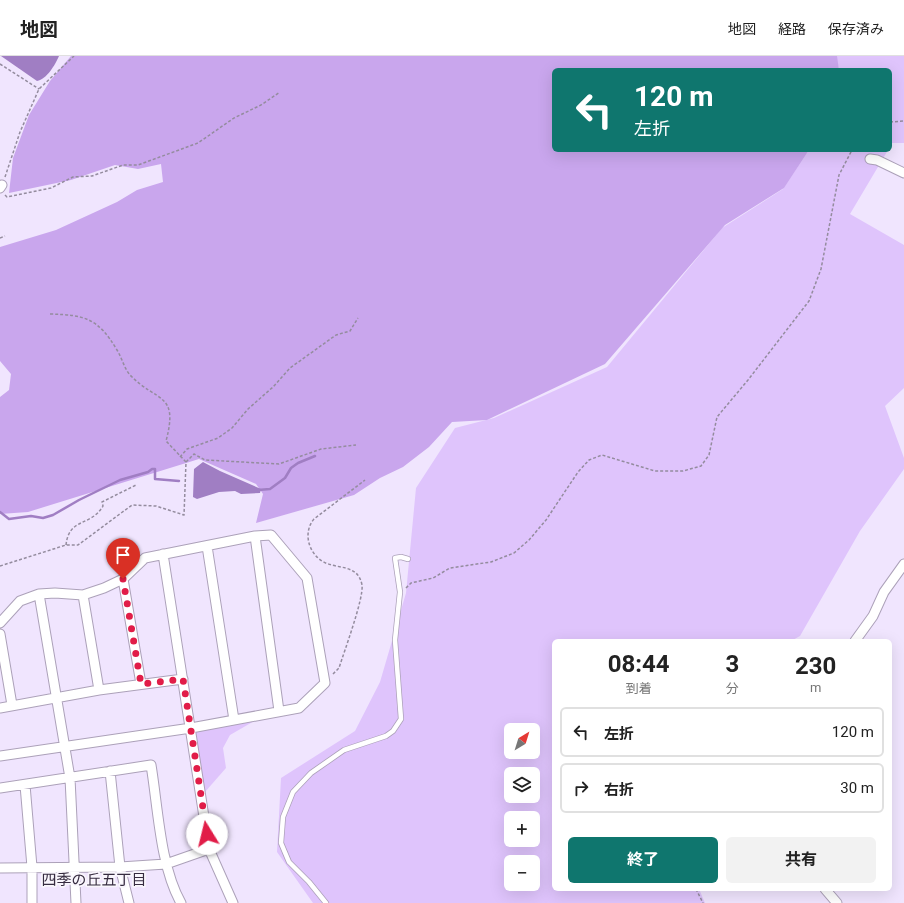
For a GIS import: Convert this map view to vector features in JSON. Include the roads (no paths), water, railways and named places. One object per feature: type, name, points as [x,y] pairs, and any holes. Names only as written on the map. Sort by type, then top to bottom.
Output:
[{"type":"street","points":[[870,159],[877,160],[904,173]]},
{"type":"street","points":[[0,623],[20,601],[39,594],[55,593],[83,595],[104,588],[123,579],[145,558],[254,536],[271,535],[307,578],[325,683],[298,708],[191,728],[0,756]]},
{"type":"street","points":[[254,536],[280,711]]},
{"type":"street","points":[[207,546],[234,720]]},
{"type":"street","points":[[163,554],[209,849],[233,903]]},
{"type":"street","points":[[856,639],[873,616],[884,592],[904,564]]},
{"type":"street","points":[[123,579],[141,684]]},
{"type":"street","points":[[39,594],[66,747],[70,778],[76,903]]},
{"type":"street","points":[[83,595],[99,690]]},
{"type":"street","points":[[0,634],[12,705]]},
{"type":"street","points":[[0,708],[99,690],[183,679]]},
{"type":"street","points":[[0,788],[151,766],[166,864],[174,892],[181,903]]},
{"type":"street","points":[[110,771],[120,867],[129,903]]},
{"type":"street","points":[[26,785],[32,867],[32,903]]},
{"type":"street","points":[[0,868],[75,866],[120,867],[166,864],[209,849]]},
{"type":"street","points":[[827,891],[837,903]]},
{"type":"lane","points":[[326,903],[309,882],[289,862],[281,843],[282,817],[293,792],[311,773],[344,750],[386,736],[398,726],[402,712],[395,640],[400,592],[395,558],[401,557],[408,559]]},
{"type":"waterway","points":[[258,490],[270,489],[285,478],[291,468],[298,463],[315,456]]},
{"type":"waterway","points":[[0,512],[9,519],[31,516],[43,518],[53,515],[79,500],[120,480],[148,472],[152,469],[155,469],[155,479],[179,481]]},
{"type":"district","name":"四季の丘五丁目","points":[[94,880]]}]
